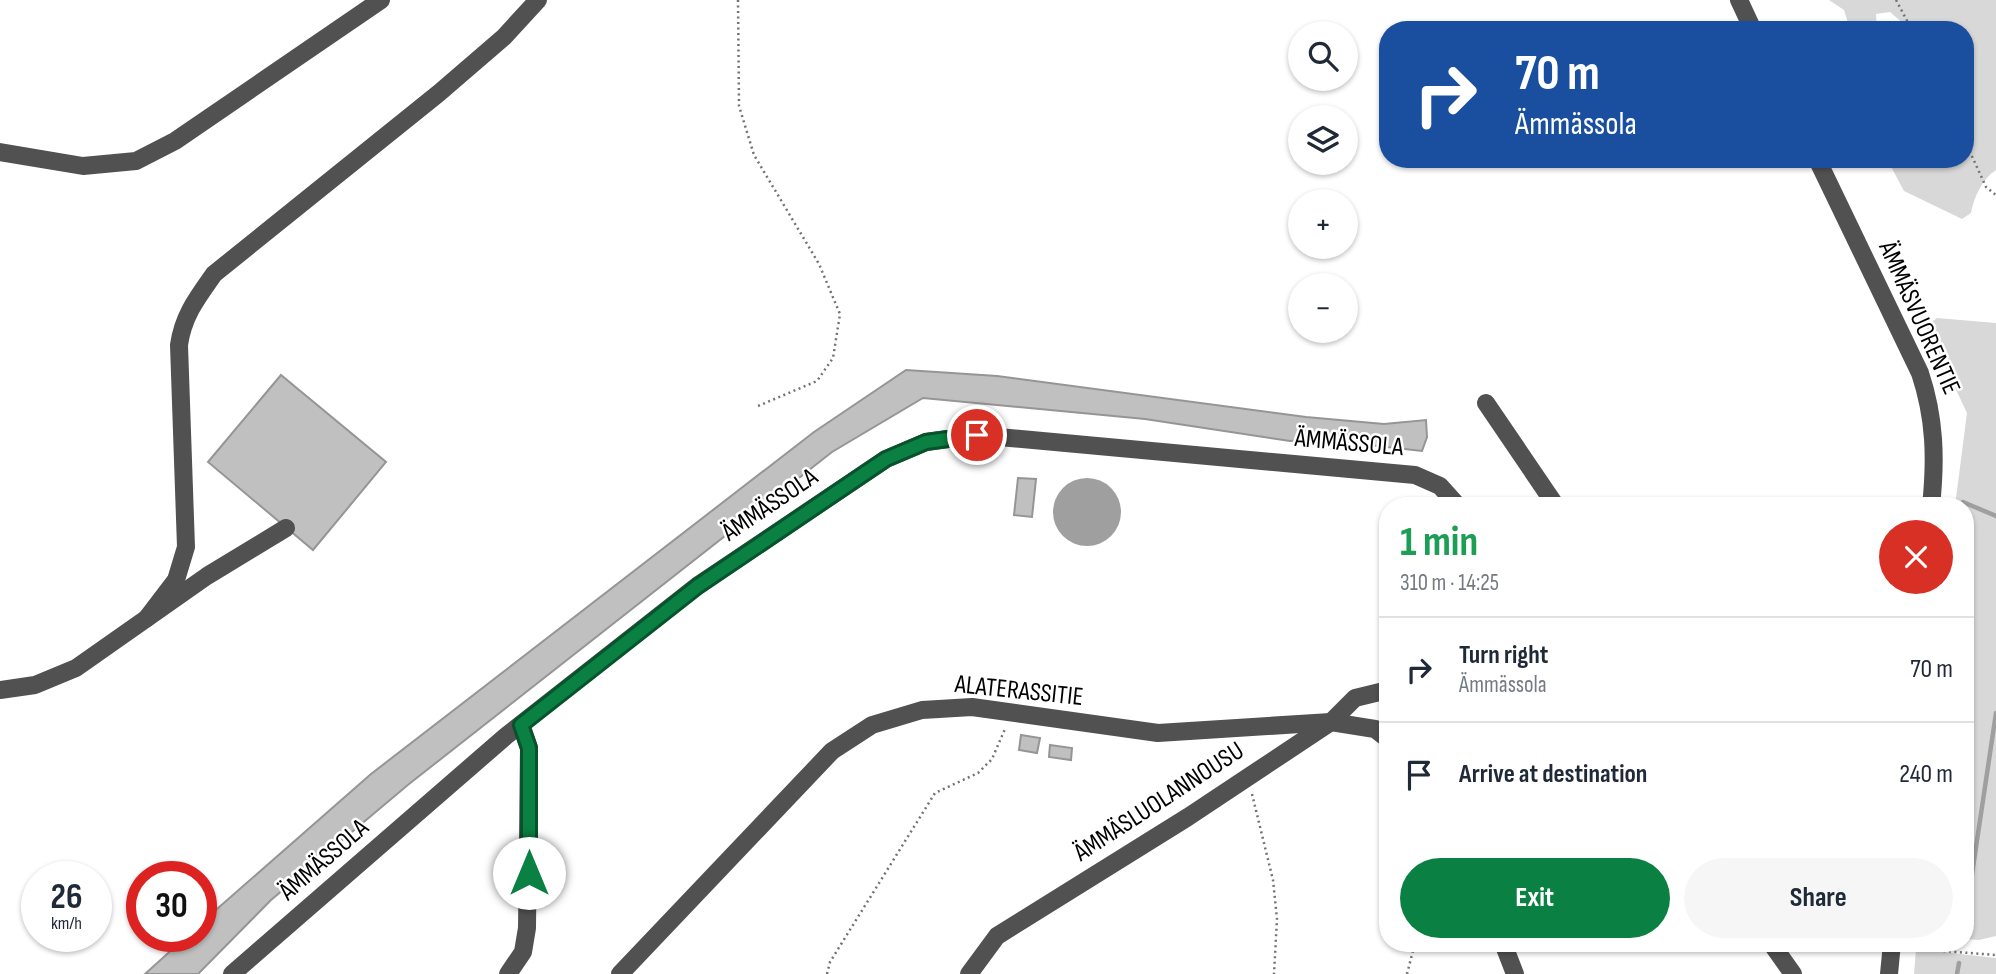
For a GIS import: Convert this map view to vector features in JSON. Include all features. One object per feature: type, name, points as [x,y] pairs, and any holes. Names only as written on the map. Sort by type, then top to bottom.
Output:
[{"type":"street","points":[[0,152],[83,166],[135,161],[175,141],[381,0]]},
{"type":"street","points":[[147,618],[176,580],[186,547],[180,345],[182,324],[190,307],[214,274],[439,93],[504,37],[538,0]]},
{"type":"street","points":[[1739,0],[1749,21]]},
{"type":"street","name":"ÄMMÄSVUORENTIE","points":[[1821,168],[1920,373],[1931,407],[1935,441],[1932,497]]},
{"type":"street","points":[[1486,403],[1550,497]]},
{"type":"street","name":"ÄMMÄSSOLA","points":[[232,974],[521,725],[698,586],[886,459],[926,442],[977,435],[1415,475],[1440,486],[1450,497]]},
{"type":"street","points":[[0,690],[35,685],[76,668],[147,618],[286,528]]},
{"type":"street","name":"ÄMMÄSLUOLANNOUSU","points":[[969,974],[997,936],[1331,722],[1355,698],[1379,692]]},
{"type":"street","name":"ALATERASSITIE","points":[[620,974],[832,751],[872,724],[922,710],[972,707],[1158,733],[1331,722],[1375,729],[1379,732]]},
{"type":"street","points":[[508,974],[523,952],[529,898],[529,748],[521,725]]},
{"type":"street","points":[[1506,952],[1515,974]]},
{"type":"street","points":[[1777,952],[1793,974]]},
{"type":"street","points":[[1889,974],[1891,952]]},
{"type":"path","points":[[738,0],[739,106],[754,155],[819,264],[841,314],[833,358],[817,382],[758,406]]},
{"type":"path","points":[[1896,0],[1907,21]]},
{"type":"path","points":[[1974,161],[1986,187],[1996,195]]},
{"type":"path","points":[[827,974],[830,962],[935,793],[978,773],[992,759],[1012,712]]},
{"type":"path","points":[[1247,777],[1273,880],[1277,919],[1274,974]]},
{"type":"path","points":[[1407,974],[1413,952]]},
{"type":"path","points":[[1956,952],[1996,955]]},
{"type":"shaded area","points":[[1829,0],[1996,0],[1996,170],[1979,189],[1971,213],[1962,219],[1904,191],[1892,168],[1974,168],[1974,21],[1900,21],[1890,12],[1876,14],[1876,21],[1847,21],[1844,10]]},
{"type":"shaded area","points":[[1937,318],[1996,323],[1996,936],[1979,940],[1974,940],[1974,497],[1956,497],[1967,413],[1926,326]]},
{"type":"shaded area","points":[[1087,478],[1100,481],[1111,488],[1118,499],[1121,512],[1118,525],[1111,536],[1100,543],[1087,546],[1074,543],[1063,536],[1056,525],[1053,512],[1056,499],[1063,488],[1074,481]]},
{"type":"shaded area","points":[[1916,952],[1996,958],[1996,974],[1914,974]]},
{"type":"building","points":[[906,370],[997,376],[1306,417],[1384,424],[1426,420],[1427,437],[1422,451],[1313,439],[1290,441],[1145,419],[923,398],[832,452],[409,784],[271,900],[198,974],[145,974],[169,952],[217,952],[217,909],[371,774],[814,432]]},
{"type":"building","points":[[281,375],[386,462],[313,550],[208,462]]},
{"type":"building","points":[[1018,478],[1036,479],[1032,517],[1014,515]]},
{"type":"building","points":[[1021,735],[1040,738],[1037,753],[1019,750]]},
{"type":"building","points":[[1050,745],[1072,748],[1071,760],[1049,757]]},
{"type":"waterway","points":[[1974,507],[1996,516]]},
{"type":"waterway","points":[[1974,861],[1996,713]]},
{"type":"waterway","points":[[1957,974],[1959,963]]},
{"type":"route","points":[[529,873],[529,748],[521,725],[698,586],[886,459],[926,442],[977,435]]}]
